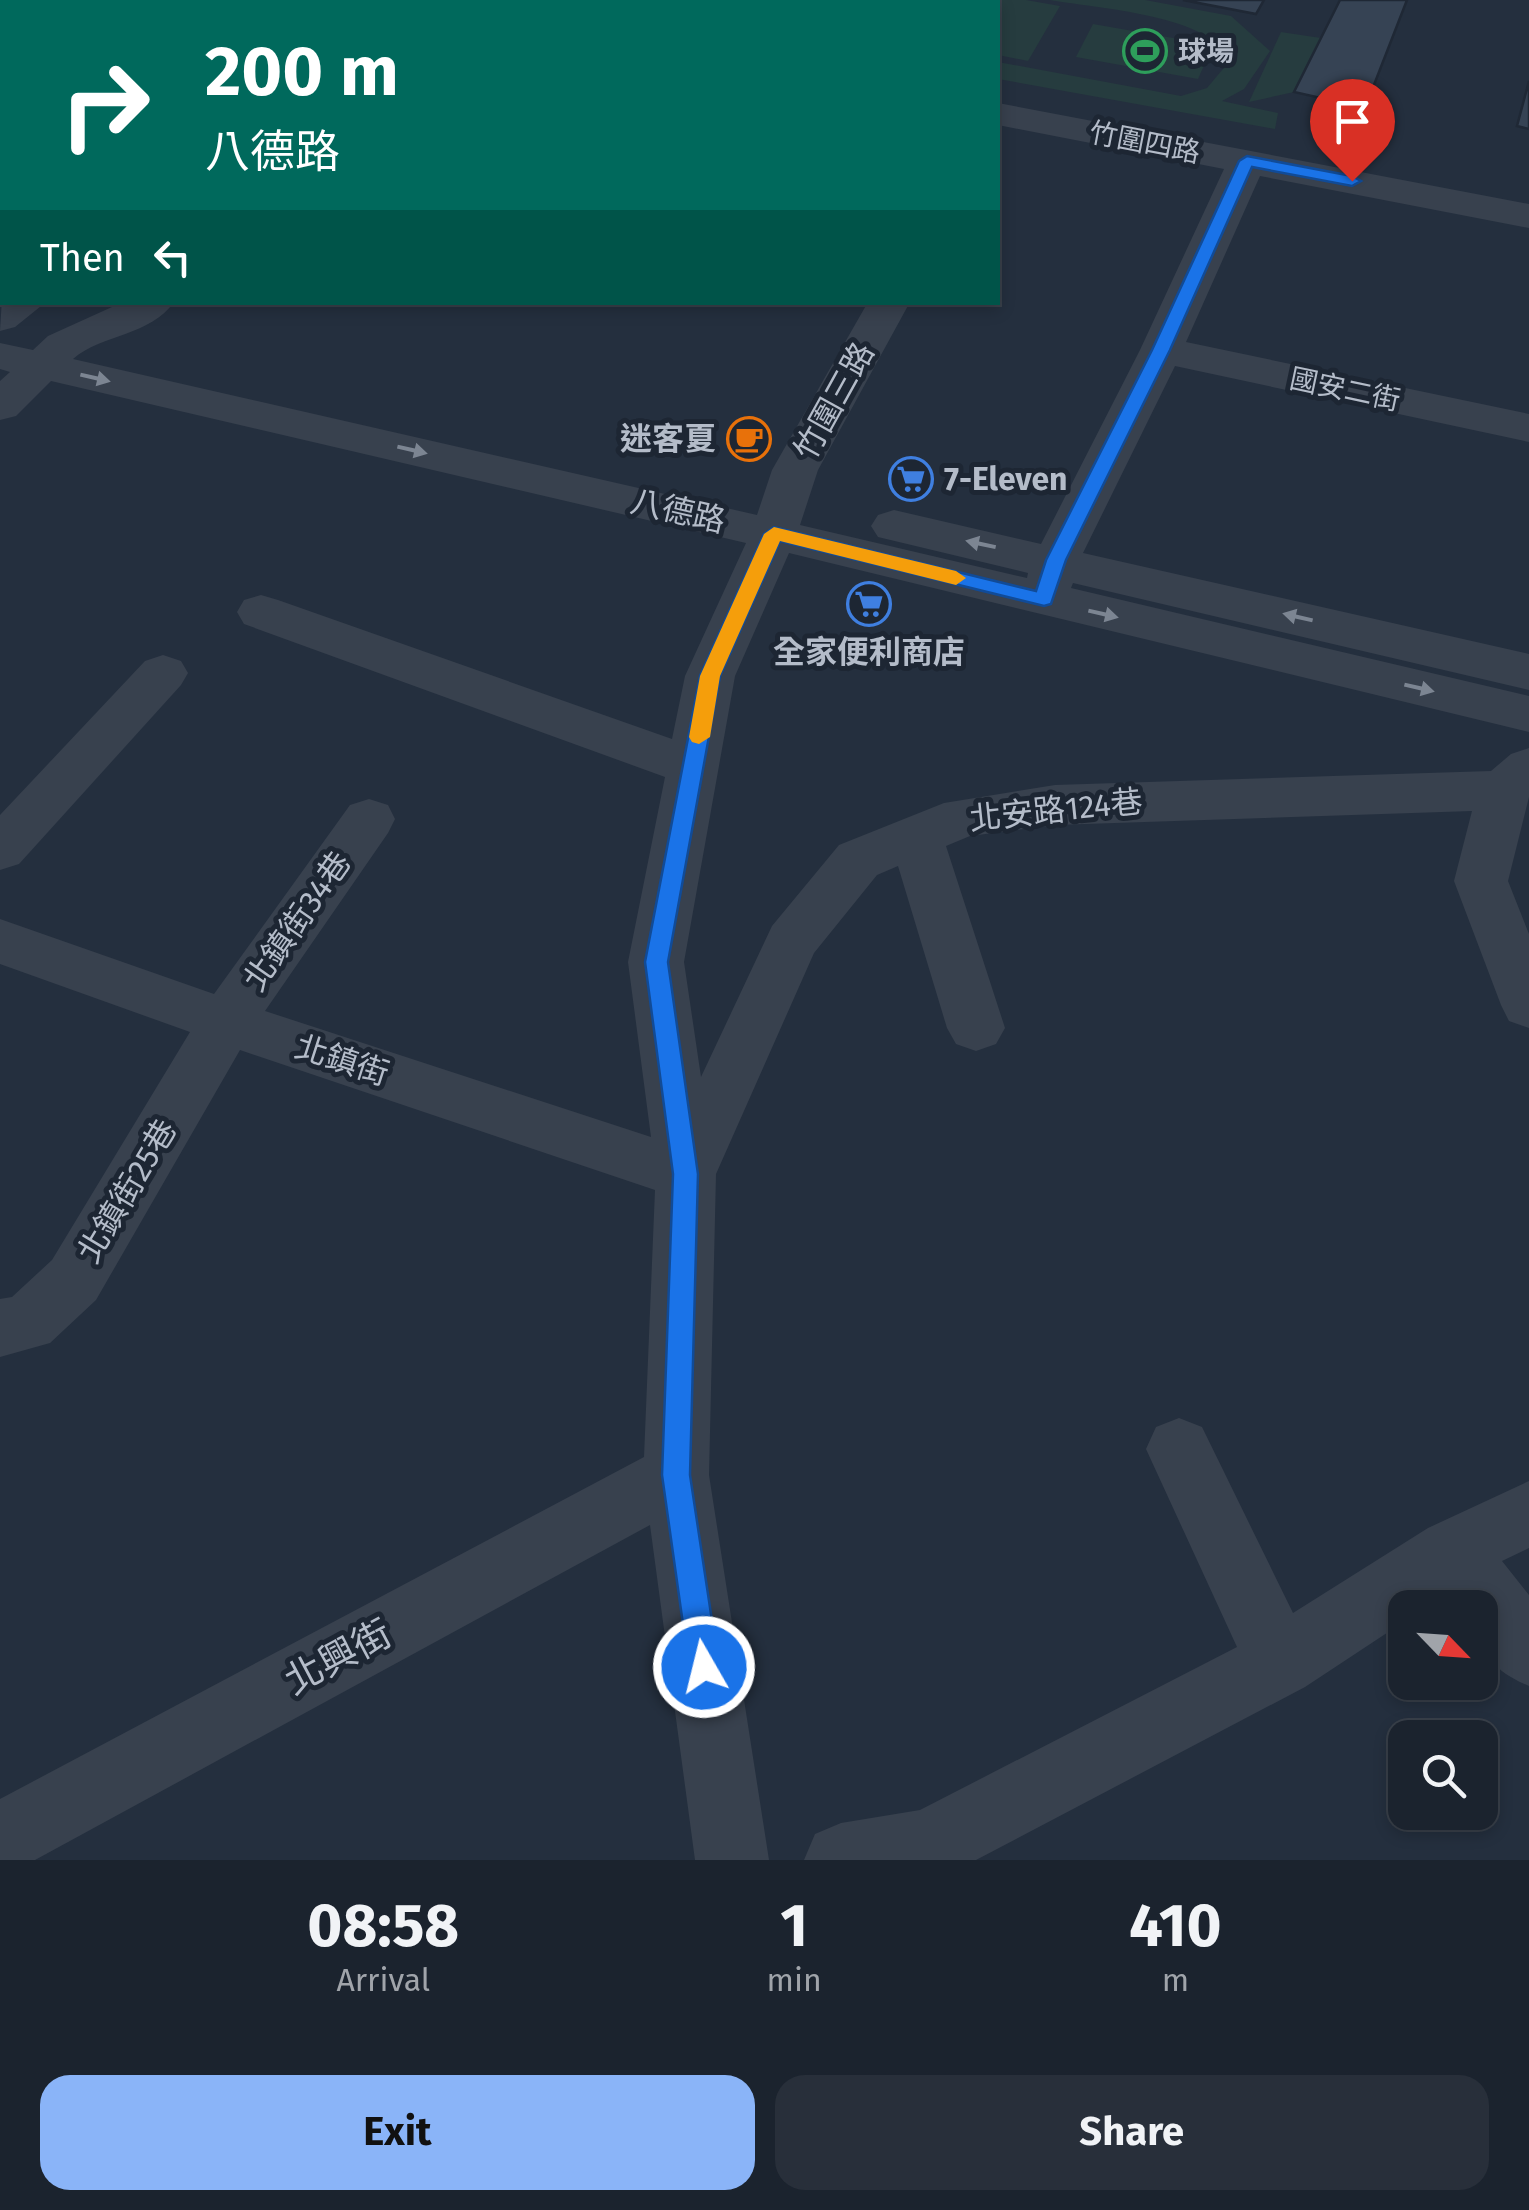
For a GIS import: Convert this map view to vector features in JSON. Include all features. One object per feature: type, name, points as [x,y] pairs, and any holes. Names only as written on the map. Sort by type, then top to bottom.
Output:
[{"type":"street","name":"竹圍四路","points":[[1000,114],[1529,216]]},
{"type":"street","points":[[1050,580],[1247,161]]},
{"type":"street","points":[[0,406],[21,361],[84,338],[147,305]]},
{"type":"street","name":"竹圍三路","points":[[686,1174],[656,962],[710,676],[796,470],[887,305]]},
{"type":"street","name":"八德路","points":[[0,318],[779,518]]},
{"type":"street","name":"國安二街","points":[[1161,350],[1529,428]]},
{"type":"street","name":"八德路","points":[[21,361],[779,518],[1050,580],[1529,672]]},
{"type":"street","name":"八德路","points":[[1050,580],[1529,714]]},
{"type":"street","points":[[260,612],[694,767]]},
{"type":"street","points":[[0,850],[162,673]]},
{"type":"street","points":[[1516,778],[1481,881],[1529,1005]]},
{"type":"street","name":"北安路124巷","points":[[686,1174],[792,941],[858,860],[963,818],[1055,805],[1329,793],[1516,778]]},
{"type":"street","name":"北鎮街34巷","points":[[226,1022],[368,819]]},
{"type":"street","points":[[916,836],[976,1028]]},
{"type":"street","name":"北鎮街","points":[[0,941],[226,1022],[686,1174]]},
{"type":"street","name":"北鎮街25巷","points":[[0,1328],[28,1323],[74,1280],[226,1022]]},
{"type":"street","points":[[686,1174],[676,1475],[732,1860]]},
{"type":"street","points":[[1178,1450],[1280,1662]]},
{"type":"street","name":"北興街","points":[[0,1840],[676,1475]]},
{"type":"street","points":[[841,1860],[926,1846],[1104,1758],[1280,1662],[1452,1551],[1529,1512]]},
{"type":"street","points":[[1452,1551],[1529,1652]]},
{"type":"green space","points":[[1000,0],[1060,6],[1028,61],[1000,55]]},
{"type":"green space","points":[[1050,0],[1145,0],[1231,16],[1270,51],[1244,89],[1222,101],[1278,113],[1275,129],[1000,79],[1000,62],[1181,96],[1207,88],[1228,63],[1220,47],[1203,34],[1152,16]]},
{"type":"green space","name":"球場","points":[[1093,24],[1213,45],[1198,79],[1076,57]]},
{"type":"green space","points":[[1281,32],[1321,38],[1294,92],[1249,102]]},
{"type":"building","points":[[1183,0],[1264,0],[1256,14]]},
{"type":"building","points":[[1340,0],[1407,0],[1365,108],[1294,92]]},
{"type":"building","points":[[1529,81],[1529,129],[1517,126]]},
{"type":"slow traffic","points":[[699,737],[710,676],[774,534],[956,578]]},
{"type":"place","name":"球場","points":[[1145,51]]},
{"type":"place","name":"迷客夏","points":[[749,439]]},
{"type":"place","name":"7-Eleven","points":[[911,479]]},
{"type":"place","name":"全家便利商店","points":[[869,604]]},
{"type":"route","points":[[704,1667],[676,1475],[686,1174],[656,962],[710,676],[774,534],[1044,600],[1056,560],[1161,350],[1247,161],[1352,181]]}]
